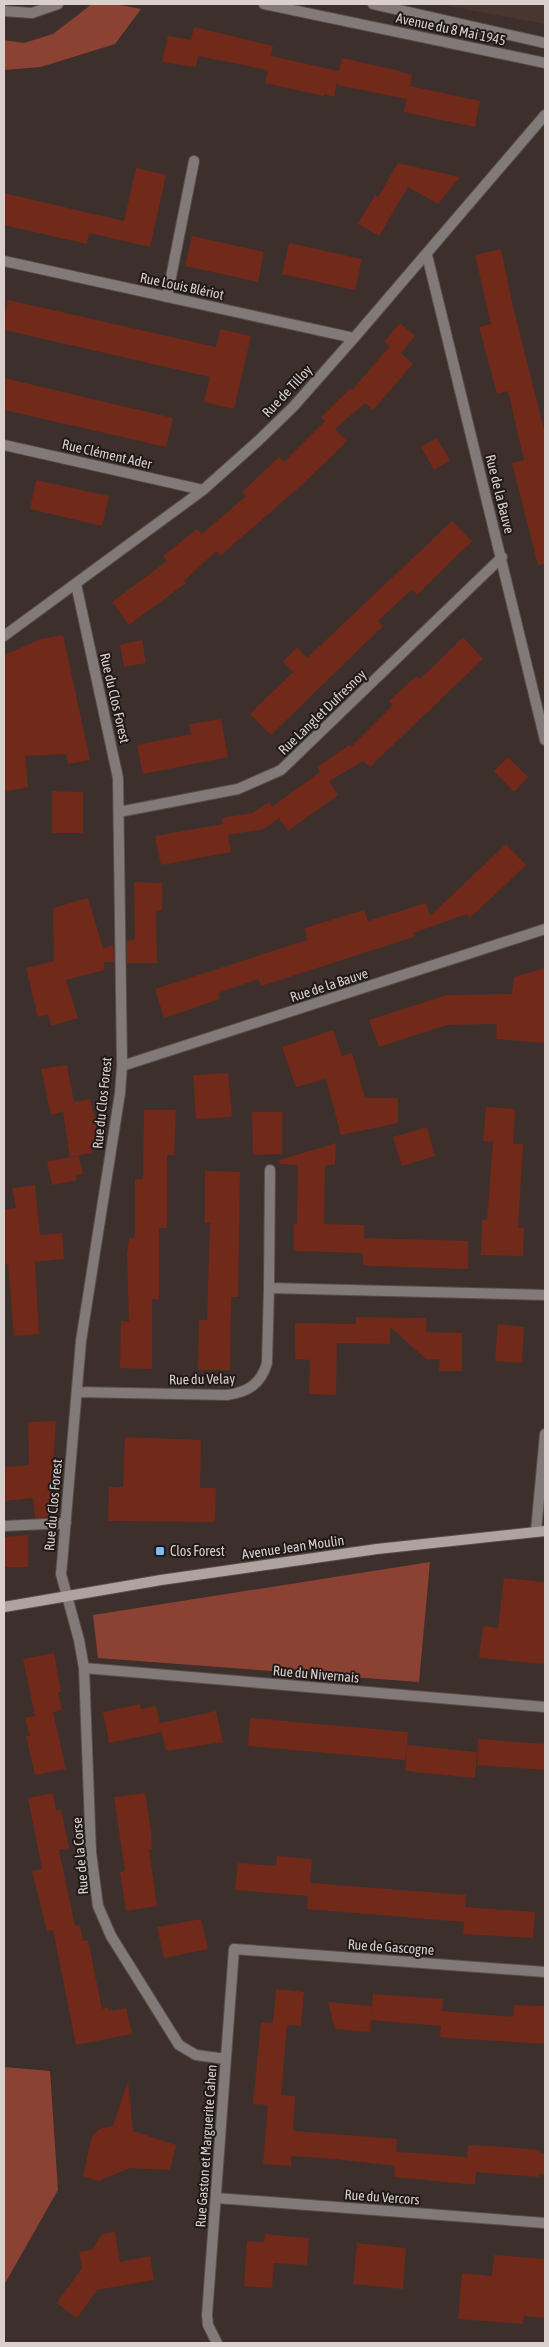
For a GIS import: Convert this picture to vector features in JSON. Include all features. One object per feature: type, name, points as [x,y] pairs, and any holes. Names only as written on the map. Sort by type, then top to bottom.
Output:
[{"type":"street","points":[[4,11],[32,13],[58,4]]},
{"type":"street","name":"Avenue du 8 Mai 1945","points":[[264,4],[545,63]]},
{"type":"street","name":"Avenue du 8 Mai 1945","points":[[373,4],[545,43]]},
{"type":"street","name":"Rue de Tilloy","points":[[4,636],[203,490],[276,424],[427,255],[545,115]]},
{"type":"street","points":[[167,297],[194,161]]},
{"type":"street","name":"Rue de la Bauve","points":[[427,255],[545,740]]},
{"type":"street","name":"Rue Louis Blériot","points":[[4,261],[354,338]]},
{"type":"street","name":"Rue Clément Ader","points":[[4,445],[203,490]]},
{"type":"street","name":"Rue Langlet Dufresnoy","points":[[119,812],[238,789],[281,770],[502,557]]},
{"type":"street","name":"Rue du Clos Forest","points":[[67,1596],[61,1574],[84,1323],[120,1093],[122,1066],[118,778],[76,584]]},
{"type":"street","name":"Rue de la Bauve","points":[[122,1066],[545,928]]},
{"type":"street","name":"Rue du Velay","points":[[77,1392],[227,1394],[248,1390],[264,1374],[269,1288],[270,1170]]},
{"type":"street","points":[[269,1288],[545,1295]]},
{"type":"street","points":[[541,1531],[545,1434]]},
{"type":"street","points":[[4,1526],[66,1523]]},
{"type":"street","name":"Avenue Jean Moulin","points":[[4,1608],[67,1596],[377,1549],[541,1531]]},
{"type":"street","name":"Rue de la Corse","points":[[67,1596],[79,1640],[84,1668],[92,1860],[95,1892],[103,1920],[179,2045],[196,2055],[226,2059]]},
{"type":"street","name":"Rue du Nivernais","points":[[84,1668],[545,1707]]},
{"type":"street","name":"Rue Gaston et Marguerite Cahen","points":[[217,2343],[208,2325],[207,2315],[234,1949]]},
{"type":"street","name":"Rue de Gascogne","points":[[234,1949],[545,1972]]},
{"type":"street","name":"Rue du Vercors","points":[[216,2198],[545,2223]]},
{"type":"shaded area","points":[[92,4],[115,4],[141,9],[115,44],[41,67],[4,70],[4,40],[24,43],[53,34]]},
{"type":"shaded area","points":[[438,4],[545,4],[545,24]]},
{"type":"shaded area","points":[[430,1562],[419,1682],[98,1658],[93,1615]]},
{"type":"shaded area","points":[[4,2067],[50,2071],[58,2190],[4,2285]]},
{"type":"building","points":[[194,27],[273,46],[271,56],[339,71],[342,58],[400,71],[412,75],[410,86],[480,101],[475,127],[404,112],[407,99],[337,85],[338,76],[334,97],[265,83],[268,70],[198,56],[196,67],[162,62],[168,36],[191,40]]},
{"type":"building","points":[[398,163],[460,177],[438,204],[408,187],[379,236],[358,224],[375,195],[378,197]]},
{"type":"building","points":[[136,168],[166,175],[150,247],[89,233],[87,244],[4,225],[4,193],[124,221]]},
{"type":"building","points":[[192,236],[264,252],[258,282],[185,266]]},
{"type":"building","points":[[289,243],[362,259],[355,290],[282,274]]},
{"type":"building","points":[[501,249],[513,307],[545,433],[545,564],[538,565],[512,463],[524,460],[508,391],[497,394],[479,327],[491,324],[475,255]]},
{"type":"building","points":[[8,300],[216,347],[220,329],[251,336],[234,409],[204,402],[210,377],[4,330],[4,317]]},
{"type":"building","points":[[400,323],[415,336],[401,353],[413,364],[373,410],[365,403],[335,429],[347,441],[304,483],[220,556],[216,551],[184,581],[186,583],[129,625],[112,602],[167,561],[163,556],[197,529],[202,534],[246,496],[242,492],[279,457],[284,462],[325,421],[321,417],[351,388],[352,390],[390,346],[384,342]]},
{"type":"building","points":[[4,378],[173,418],[166,447],[4,410]]},
{"type":"building","points":[[437,438],[450,460],[434,470],[421,447]]},
{"type":"building","points":[[36,480],[109,496],[102,526],[30,509]]},
{"type":"building","points":[[452,521],[472,541],[417,595],[412,589],[378,621],[383,626],[271,735],[250,714],[293,672],[283,662],[297,647],[307,658]]},
{"type":"building","points":[[63,635],[90,760],[68,764],[66,754],[25,756],[28,787],[4,792],[4,655],[41,639]]},
{"type":"building","points":[[463,637],[483,659],[370,767],[363,761],[329,781],[338,795],[288,831],[279,818],[264,829],[228,835],[231,852],[161,865],[155,836],[223,824],[222,818],[252,813],[269,802],[272,807],[320,772],[317,767],[349,745],[351,747],[393,705],[389,701],[416,676],[420,679]]},
{"type":"building","points":[[142,640],[146,663],[124,667],[120,645]]},
{"type":"building","points":[[221,719],[228,757],[143,774],[137,745],[191,734],[189,724]]},
{"type":"building","points":[[508,757],[528,777],[514,792],[494,771]]},
{"type":"building","points":[[52,791],[83,792],[83,833],[52,833]]},
{"type":"building","points":[[506,844],[526,865],[470,918],[467,914],[413,933],[414,937],[261,986],[258,979],[218,993],[220,999],[164,1018],[155,989],[307,940],[305,928],[364,910],[368,921],[426,903],[430,916]]},
{"type":"building","points":[[134,882],[162,883],[162,910],[156,910],[157,963],[127,963],[127,941],[135,939]]},
{"type":"building","points":[[88,898],[103,948],[113,945],[114,962],[104,962],[104,970],[66,980],[78,1018],[51,1026],[48,1014],[38,1017],[26,968],[54,961],[53,908]]},
{"type":"building","points":[[545,968],[545,1043],[496,1039],[497,1024],[447,1025],[379,1047],[369,1020],[447,995],[512,994],[514,977]]},
{"type":"building","points":[[333,1030],[342,1056],[352,1053],[365,1098],[398,1098],[398,1123],[341,1135],[326,1079],[296,1087],[282,1047]]},
{"type":"building","points":[[67,1065],[74,1102],[90,1099],[97,1127],[92,1153],[70,1157],[63,1112],[51,1115],[41,1069]]},
{"type":"building","points":[[228,1073],[232,1117],[196,1119],[193,1075]]},
{"type":"building","points":[[486,1107],[515,1109],[513,1144],[523,1144],[518,1228],[524,1228],[523,1256],[481,1255],[482,1220],[487,1220],[493,1142],[483,1141]]},
{"type":"building","points":[[144,1110],[176,1110],[174,1155],[167,1155],[167,1228],[159,1228],[159,1300],[152,1299],[152,1369],[120,1368],[121,1321],[129,1322],[127,1254],[129,1238],[135,1238],[135,1179],[143,1179]]},
{"type":"building","points":[[252,1112],[282,1112],[282,1154],[253,1155]]},
{"type":"building","points":[[427,1127],[435,1156],[402,1166],[393,1137]]},
{"type":"building","points":[[336,1143],[335,1165],[325,1165],[324,1224],[364,1225],[364,1238],[468,1241],[468,1269],[363,1265],[363,1253],[294,1251],[294,1223],[297,1224],[298,1165],[280,1164],[279,1160]]},
{"type":"building","points":[[79,1156],[83,1174],[76,1175],[77,1180],[52,1185],[47,1161]]},
{"type":"building","points":[[205,1171],[240,1172],[238,1297],[231,1297],[230,1370],[198,1370],[199,1320],[207,1320],[210,1223],[205,1223]]},
{"type":"building","points":[[35,1185],[40,1235],[62,1233],[64,1259],[35,1262],[39,1334],[14,1336],[8,1264],[4,1265],[4,1210],[16,1208],[12,1188]]},
{"type":"building","points":[[356,1317],[426,1318],[426,1332],[462,1333],[462,1371],[439,1371],[440,1359],[426,1359],[390,1327],[390,1344],[337,1343],[336,1395],[309,1394],[310,1360],[295,1359],[295,1323],[356,1324]]},
{"type":"building","points":[[498,1324],[524,1327],[522,1363],[495,1361]]},
{"type":"building","points":[[56,1421],[49,1517],[35,1518],[33,1498],[4,1501],[4,1467],[29,1465],[28,1422]]},
{"type":"building","points":[[125,1437],[201,1440],[200,1488],[216,1488],[215,1522],[108,1521],[109,1487],[123,1487]]},
{"type":"building","points":[[28,1535],[28,1567],[4,1567],[4,1537]]},
{"type":"building","points":[[504,1578],[545,1582],[545,1664],[479,1658],[483,1626],[498,1628]]},
{"type":"building","points":[[54,1653],[61,1692],[58,1692],[62,1710],[53,1712],[66,1769],[35,1775],[26,1736],[30,1736],[25,1718],[35,1716],[23,1659]]},
{"type":"building","points":[[140,1704],[141,1709],[156,1706],[162,1732],[109,1743],[103,1712]]},
{"type":"building","points":[[216,1711],[223,1742],[166,1751],[160,1723]]},
{"type":"building","points":[[250,1718],[408,1732],[407,1745],[477,1752],[475,1778],[405,1771],[407,1746],[405,1760],[248,1746]]},
{"type":"building","points":[[478,1739],[545,1744],[545,1770],[477,1765]]},
{"type":"building","points":[[53,1793],[56,1811],[61,1809],[69,1848],[59,1850],[75,1926],[80,1925],[83,1941],[88,1940],[102,2009],[108,2007],[109,2011],[126,2008],[132,2034],[76,2045],[53,1930],[47,1931],[32,1871],[42,1869],[28,1798]]},
{"type":"building","points":[[145,1793],[151,1831],[152,1849],[149,1849],[157,1906],[126,1911],[120,1872],[125,1871],[114,1797]]},
{"type":"building","points":[[277,1856],[312,1859],[310,1883],[466,1895],[465,1907],[535,1912],[533,1938],[463,1934],[464,1922],[307,1909],[308,1896],[235,1890],[238,1863],[276,1866]]},
{"type":"building","points":[[201,1919],[208,1949],[164,1958],[157,1927]]},
{"type":"building","points":[[276,1989],[304,1992],[301,2026],[287,2025],[281,2095],[295,2096],[293,2131],[397,2139],[396,2152],[467,2157],[468,2146],[477,2145],[540,2150],[540,2154],[545,2154],[545,2174],[539,2174],[539,2177],[476,2172],[475,2184],[465,2184],[394,2177],[395,2166],[335,2159],[291,2156],[291,2166],[263,2164],[268,2105],[253,2104],[261,2022],[273,2023]]},
{"type":"building","points":[[373,1994],[443,1999],[442,2011],[513,2017],[514,2005],[545,2006],[545,2044],[440,2037],[441,2026],[371,2020]]},
{"type":"building","points":[[328,2002],[372,2006],[370,2032],[335,2029]]},
{"type":"building","points":[[128,2081],[133,2131],[176,2145],[170,2170],[130,2168],[99,2181],[83,2176],[92,2136],[101,2128],[113,2126]]},
{"type":"building","points":[[115,2232],[120,2262],[150,2256],[154,2280],[97,2290],[77,2318],[57,2303],[82,2268],[79,2252],[92,2250],[102,2234]]},
{"type":"building","points":[[265,2234],[309,2238],[307,2265],[274,2263],[272,2288],[244,2286],[247,2241],[264,2242]]},
{"type":"building","points":[[357,2243],[406,2248],[403,2289],[353,2284]]},
{"type":"building","points":[[494,2255],[545,2259],[545,2318],[524,2316],[523,2324],[458,2319],[462,2273],[492,2276]]},
{"type":"place","name":"Clos Forest","points":[[160,1551]]}]
